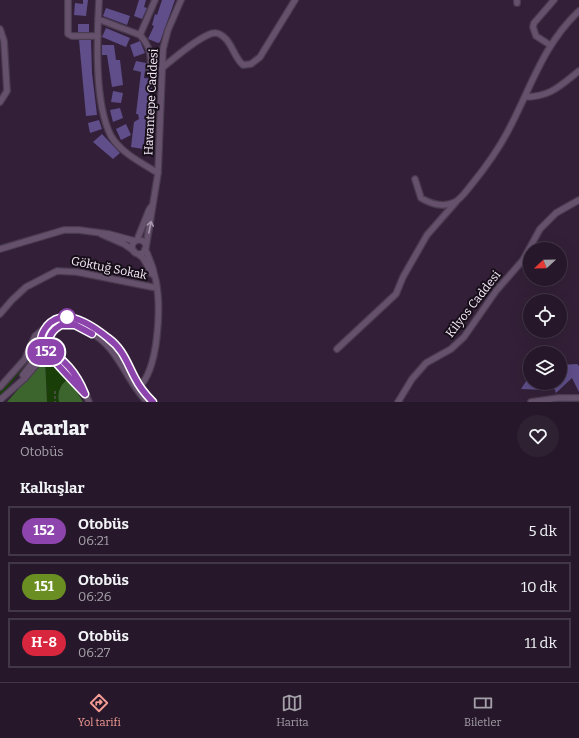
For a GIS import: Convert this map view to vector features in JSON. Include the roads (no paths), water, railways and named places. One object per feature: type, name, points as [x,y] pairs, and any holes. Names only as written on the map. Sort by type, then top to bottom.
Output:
[{"type":"street","points":[[68,0],[68,34],[72,36],[98,36]]},
{"type":"street","points":[[99,0],[97,70],[101,105],[111,136],[121,148],[135,159],[158,173]]},
{"type":"street","points":[[140,35],[155,0]]},
{"type":"street","name":"Havantepe Caddesi","points":[[136,240],[151,207],[158,173],[163,49],[168,30],[181,0]]},
{"type":"street","points":[[162,69],[196,42],[214,33],[220,34],[227,40],[239,61],[243,65],[247,66],[256,62],[295,0]]},
{"type":"street","points":[[550,44],[536,36],[533,27],[534,23],[554,0]]},
{"type":"street","points":[[337,349],[396,294],[403,277],[427,235],[484,171],[508,132],[550,44],[564,26],[579,11]]},
{"type":"street","points":[[98,19],[140,35],[150,52],[151,63],[149,72]]},
{"type":"street","points":[[0,29],[4,41],[7,91],[0,102]]},
{"type":"street","points":[[525,97],[539,97],[554,91],[579,71]]},
{"type":"street","points":[[415,179],[421,198],[427,202],[439,206],[457,202]]},
{"type":"street","name":"Kilyos Caddesi","points":[[398,402],[412,379],[426,363],[451,349],[464,337],[496,290],[524,260],[540,229],[556,213],[579,200]]},
{"type":"street","name":"Havantepe Caddesi","points":[[146,248],[152,212],[151,207]]},
{"type":"street","points":[[0,249],[64,230],[79,230],[109,234],[142,241],[146,248],[155,277],[157,288],[158,329],[150,368],[138,389]]},
{"type":"street","points":[[99,233],[124,244],[136,253],[142,253],[146,248]]},
{"type":"street","points":[[136,240],[132,245],[136,253],[155,277]]},
{"type":"street","name":"Göktuğ Sokak","points":[[0,314],[26,286],[57,271],[77,272],[157,288]]},
{"type":"street","points":[[85,394],[47,352],[45,328],[53,321],[65,317],[72,317],[87,324],[118,346],[125,356],[138,389],[153,402]]},
{"type":"street","points":[[22,379],[22,376],[51,334],[61,325],[75,325],[92,334],[110,347],[146,402]]},
{"type":"street","points":[[0,387],[25,359],[31,347],[36,342],[45,341]]},
{"type":"street","points":[[45,341],[81,383],[89,402]]},
{"type":"street","points":[[0,400],[47,352]]},
{"type":"street","points":[[531,402],[558,398],[579,398]]}]
